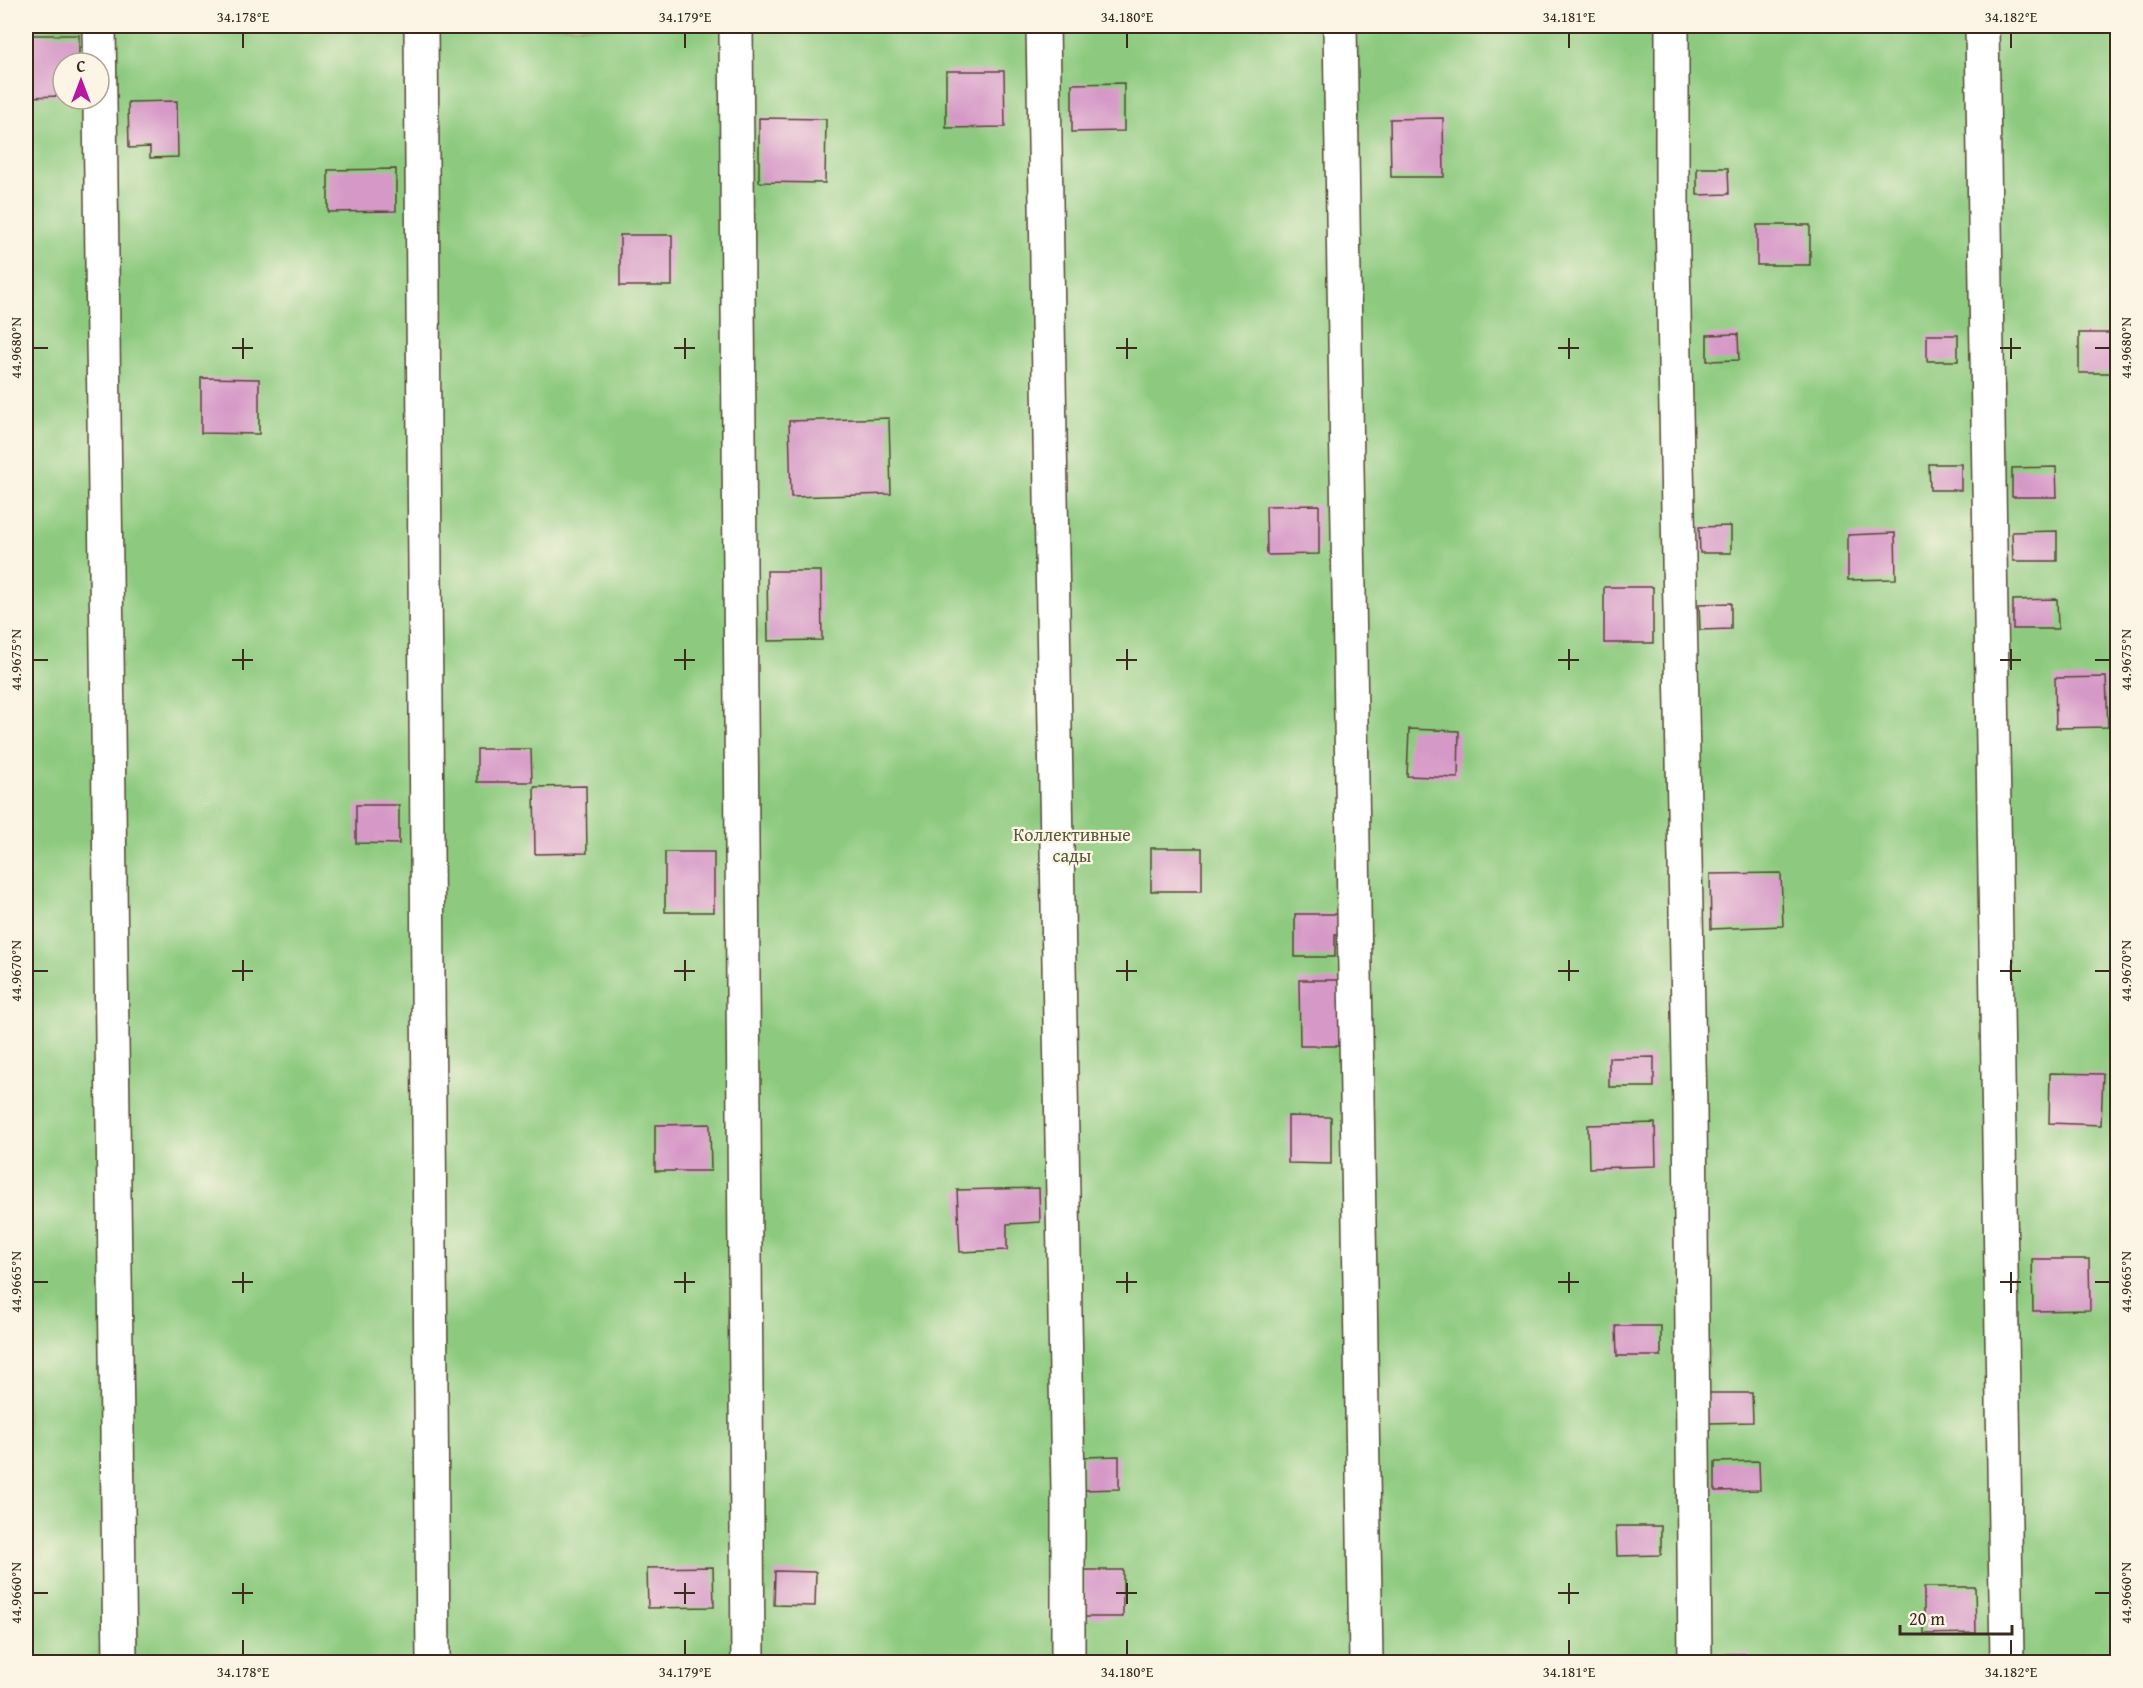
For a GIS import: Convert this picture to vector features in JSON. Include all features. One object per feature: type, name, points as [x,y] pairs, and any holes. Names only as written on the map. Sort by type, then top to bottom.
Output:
[{"type":"lane","points":[[99,26],[120,1662]]},
{"type":"lane","points":[[421,26],[433,1662]]},
{"type":"lane","points":[[736,26],[748,1662]]},
{"type":"lane","points":[[1043,26],[1068,1491],[1068,1662]]},
{"type":"lane","points":[[1340,26],[1366,1662]]},
{"type":"lane","points":[[1672,26],[1672,210],[1690,1110],[1695,1662]]},
{"type":"lane","points":[[1982,26],[2007,1662]]},
{"type":"green space","name":"Коллективные сады","points":[[26,26],[2117,26],[2117,1662],[26,1662]]},
{"type":"building","points":[[26,35],[79,35],[79,51],[51,51],[51,96],[26,97]]},
{"type":"building","points":[[946,71],[1004,71],[1005,127],[946,128]]},
{"type":"building","points":[[1124,83],[1124,131],[1072,132],[1072,84]]},
{"type":"building","points":[[177,101],[178,157],[150,158],[150,147],[129,148],[128,102]]},
{"type":"building","points":[[759,118],[826,119],[825,183],[759,182]]},
{"type":"building","points":[[1443,118],[1444,177],[1391,177],[1390,119]]},
{"type":"building","points":[[1697,168],[1728,168],[1729,194],[1697,195]]},
{"type":"building","points":[[396,169],[396,211],[328,212],[328,170]]},
{"type":"building","points":[[1757,225],[1810,225],[1810,265],[1757,265]]},
{"type":"building","points":[[620,235],[672,235],[672,286],[620,286]]},
{"type":"building","points":[[2079,333],[2118,333],[2118,373],[2079,373]]},
{"type":"building","points":[[1738,334],[1739,360],[1707,361],[1707,335]]},
{"type":"building","points":[[1927,335],[1958,335],[1958,361],[1927,361]]},
{"type":"building","points":[[201,378],[259,379],[259,434],[201,433]]},
{"type":"building","points":[[889,418],[891,494],[791,497],[789,421]]},
{"type":"building","points":[[1929,464],[1961,464],[1961,490],[1930,490]]},
{"type":"building","points":[[2056,467],[2057,497],[2012,497],[2012,468]]},
{"type":"building","points":[[1319,505],[1319,554],[1267,555],[1266,506]]},
{"type":"building","points":[[1731,526],[1731,553],[1700,553],[1699,527]]},
{"type":"building","points":[[2057,531],[2057,561],[2013,561],[2012,532]]},
{"type":"building","points":[[1895,533],[1896,579],[1848,580],[1848,535]]},
{"type":"building","points":[[767,571],[821,571],[822,640],[768,641]]},
{"type":"building","points":[[1604,587],[1653,587],[1653,643],[1604,643]]},
{"type":"building","points":[[2057,599],[2058,629],[2013,629],[2013,600]]},
{"type":"building","points":[[1731,603],[1731,629],[1700,630],[1699,604]]},
{"type":"building","points":[[2106,677],[2108,727],[2056,728],[2055,678]]},
{"type":"building","points":[[1409,729],[1459,731],[1458,778],[1407,776]]},
{"type":"building","points":[[477,749],[531,749],[532,782],[477,782]]},
{"type":"building","points":[[586,786],[587,853],[535,854],[534,787]]},
{"type":"building","points":[[356,805],[399,805],[399,844],[356,843]]},
{"type":"building","points":[[1151,848],[1202,848],[1202,891],[1151,891]]},
{"type":"building","points":[[665,852],[714,852],[714,912],[665,912]]},
{"type":"building","points":[[1781,873],[1783,926],[1711,929],[1710,874]]},
{"type":"building","points":[[1295,914],[1347,914],[1347,934],[1335,934],[1335,957],[1295,957]]},
{"type":"building","points":[[1299,980],[1343,980],[1345,1046],[1300,1046]]},
{"type":"building","points":[[1654,1057],[1654,1087],[1609,1087],[1609,1058]]},
{"type":"building","points":[[2050,1073],[2103,1074],[2101,1125],[2049,1123]]},
{"type":"building","points":[[1288,1116],[1331,1117],[1331,1164],[1288,1163]]},
{"type":"building","points":[[1655,1123],[1656,1166],[1589,1168],[1588,1125]]},
{"type":"building","points":[[710,1124],[711,1171],[655,1171],[655,1125]]},
{"type":"building","points":[[1039,1188],[1040,1222],[1007,1224],[1007,1250],[960,1252],[957,1190]]},
{"type":"building","points":[[2032,1259],[2089,1259],[2090,1310],[2033,1311]]},
{"type":"building","points":[[1616,1326],[1661,1326],[1661,1356],[1617,1356]]},
{"type":"building","points":[[1708,1393],[1752,1393],[1753,1422],[1708,1423]]},
{"type":"building","points":[[1119,1456],[1119,1489],[1083,1490],[1083,1457]]},
{"type":"building","points":[[1759,1461],[1760,1490],[1715,1491],[1715,1462]]},
{"type":"building","points":[[1616,1526],[1661,1526],[1661,1555],[1617,1556]]},
{"type":"building","points":[[713,1567],[714,1607],[648,1608],[647,1568]]},
{"type":"building","points":[[1084,1570],[1123,1570],[1123,1617],[1085,1617]]},
{"type":"building","points":[[775,1571],[816,1572],[815,1606],[774,1605]]},
{"type":"building","points":[[1924,1587],[1975,1587],[1976,1633],[1924,1634]]},
{"type":"building","points":[[1727,1654],[1750,1654],[1750,1662],[1727,1662]]}]
